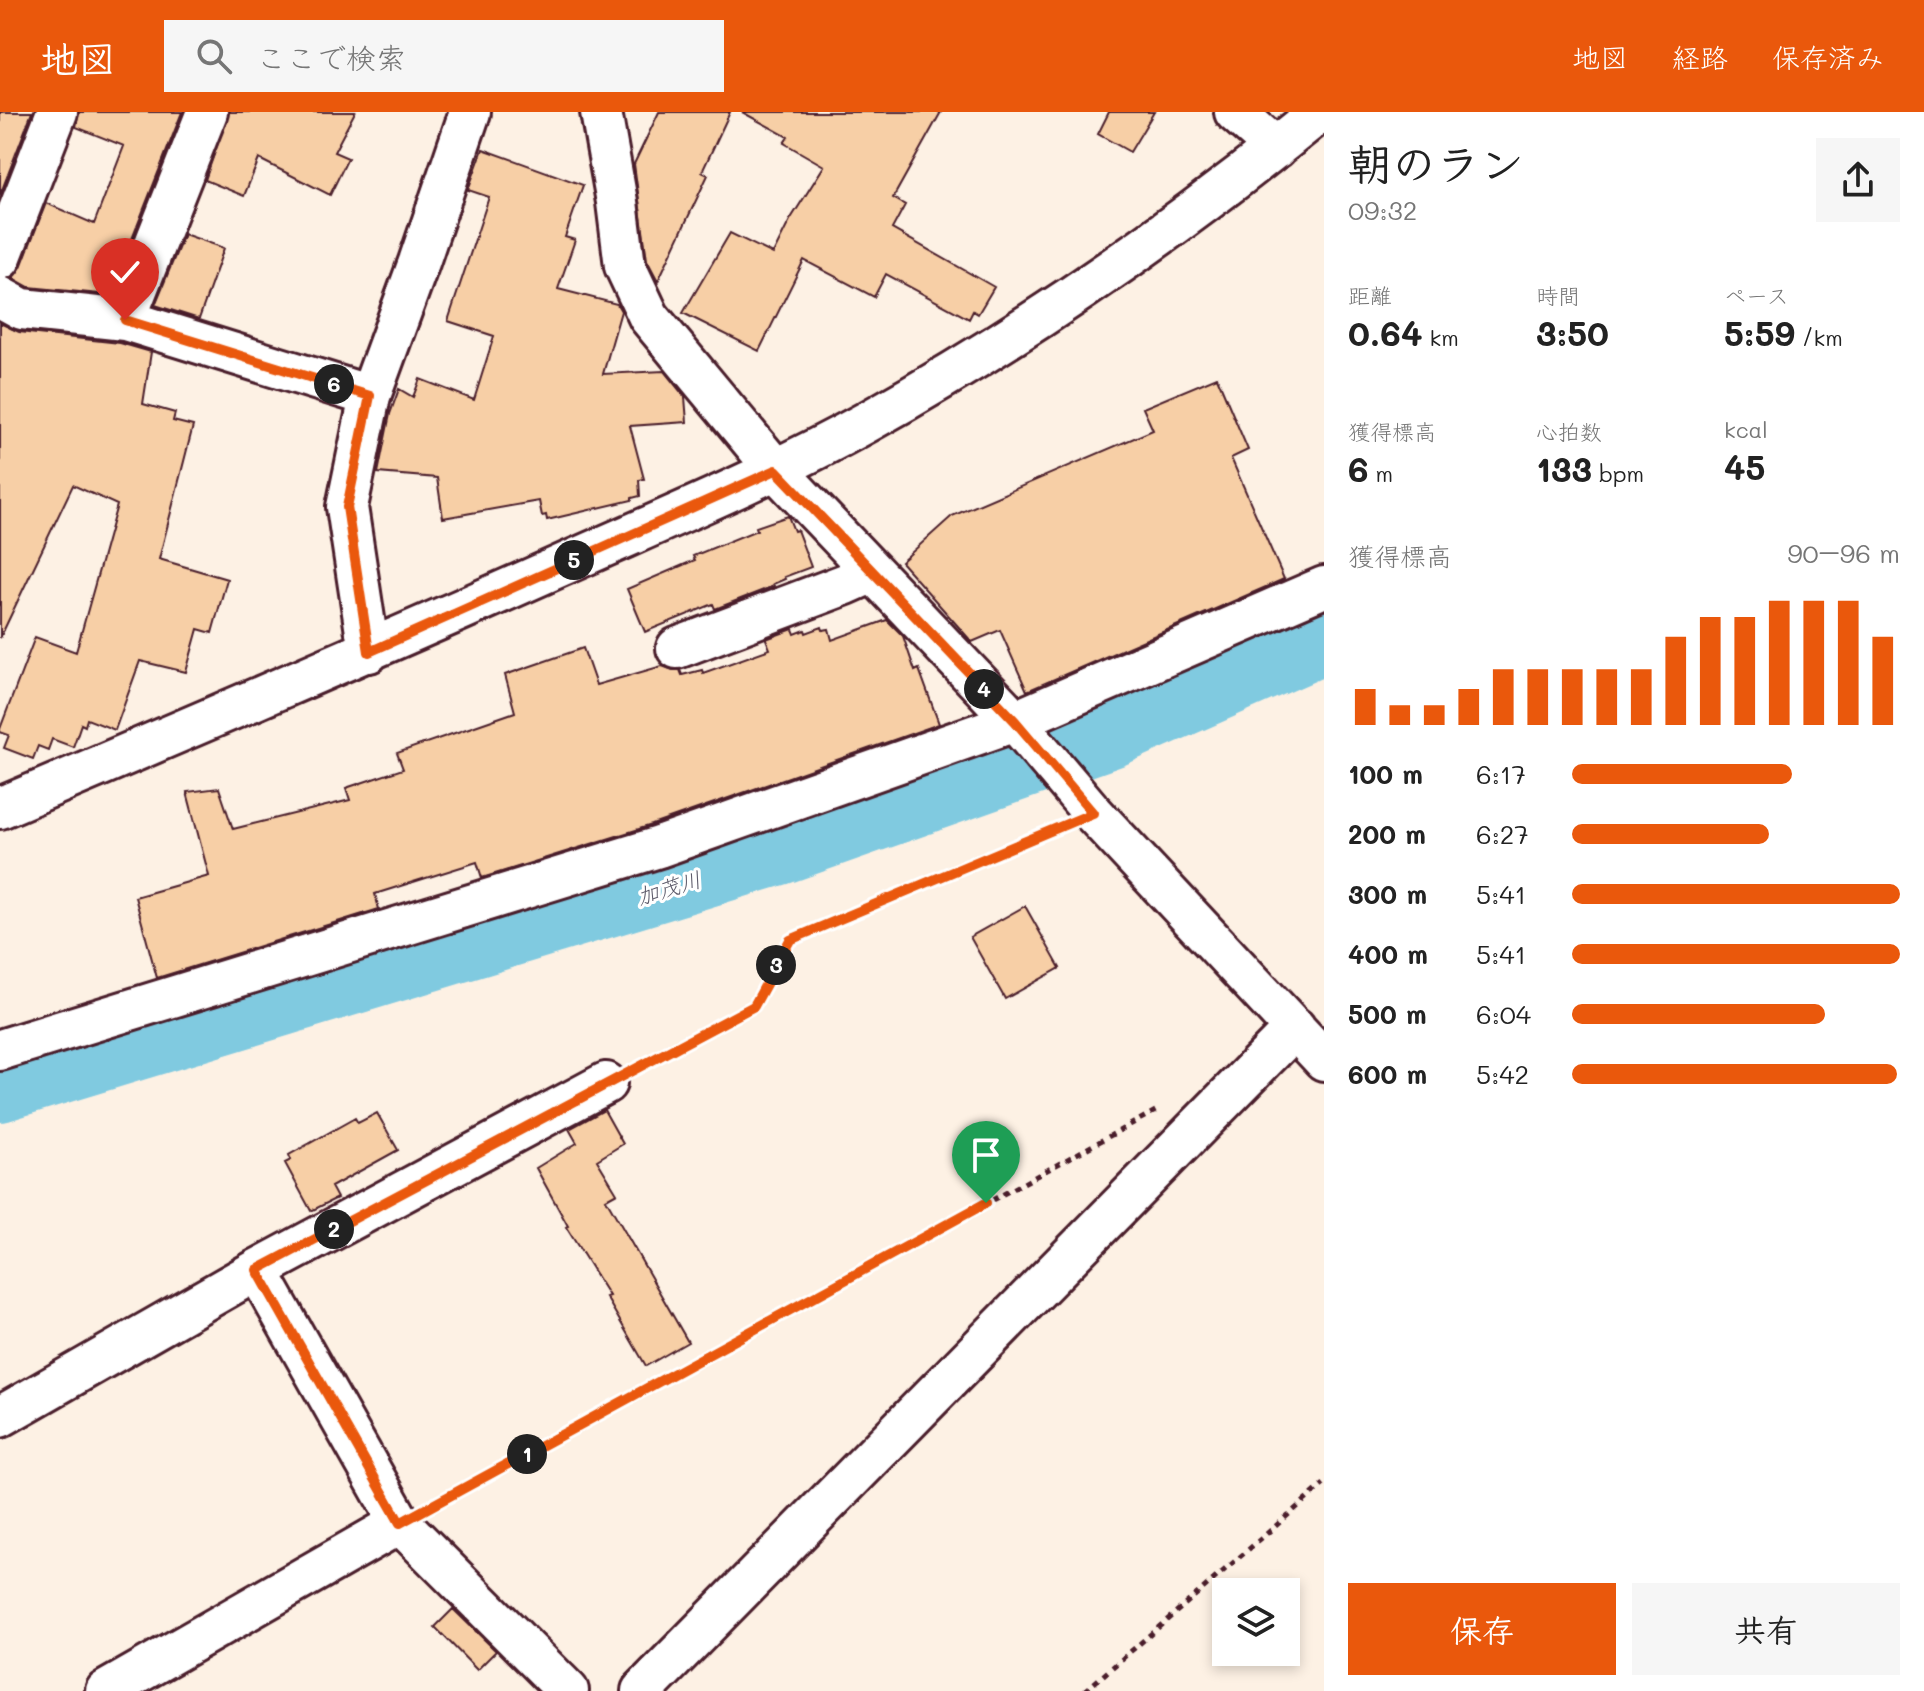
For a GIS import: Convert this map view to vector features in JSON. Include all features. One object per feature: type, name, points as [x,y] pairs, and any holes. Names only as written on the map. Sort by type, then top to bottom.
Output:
[{"type":"street","points":[[0,259],[57,112]]},
{"type":"street","points":[[125,320],[207,112]]},
{"type":"street","points":[[369,652],[347,507],[370,396],[470,112]]},
{"type":"street","points":[[601,112],[625,266],[649,317],[776,470],[1023,732],[1093,813],[1324,1060]]},
{"type":"street","points":[[1235,112],[1276,148]]},
{"type":"street","points":[[0,808],[369,652],[776,470],[922,391],[1096,283],[1320,112]]},
{"type":"street","points":[[0,297],[22,309],[125,320],[370,396]]},
{"type":"street","points":[[677,648],[873,572]]},
{"type":"street","points":[[0,1050],[1023,732],[1324,587]]},
{"type":"street","points":[[642,1691],[1295,1028]]},
{"type":"street","points":[[0,1417],[257,1270],[606,1083]]},
{"type":"street","points":[[257,1270],[400,1523],[568,1691]]},
{"type":"street","points":[[106,1691],[400,1523]]},
{"type":"path","points":[[606,1083],[754,1006],[790,940],[1093,813]]},
{"type":"path","points":[[400,1523],[1168,1105]]},
{"type":"path","points":[[1085,1691],[1324,1484]]},
{"type":"building","points":[[0,112],[32,112],[0,195]]},
{"type":"building","points":[[79,112],[182,112],[110,295],[29,287],[13,278],[21,267],[46,203],[94,224],[124,146],[76,127]]},
{"type":"building","points":[[229,112],[355,112],[334,152],[348,158],[330,195],[259,159],[244,196],[205,180]]},
{"type":"building","points":[[659,112],[730,112],[702,172],[708,175],[658,281],[647,260],[634,164]]},
{"type":"building","points":[[742,112],[941,112],[893,198],[905,205],[892,229],[994,287],[978,314],[973,311],[969,319],[886,274],[874,297],[804,260],[759,351],[683,313],[730,233],[773,254],[824,166],[784,143],[788,137]]},
{"type":"building","points":[[1109,112],[1154,112],[1130,152],[1098,134]]},
{"type":"building","points":[[483,149],[583,185],[565,237],[575,240],[558,289],[617,304],[621,311],[603,374],[664,371],[685,397],[687,422],[630,426],[644,479],[639,480],[640,496],[632,500],[547,520],[546,515],[542,516],[539,501],[443,518],[437,478],[378,473],[390,414],[399,389],[413,397],[420,379],[474,400],[494,336],[448,321],[489,197],[468,190]]},
{"type":"building","points":[[184,234],[224,248],[199,319],[155,305]]},
{"type":"building","points":[[0,323],[19,332],[120,343],[151,352],[143,404],[175,413],[173,421],[193,426],[159,559],[227,579],[212,633],[198,629],[186,672],[140,661],[115,730],[87,719],[85,726],[81,724],[73,747],[52,739],[48,750],[38,746],[33,759],[4,748],[9,735],[0,732],[0,729],[35,637],[76,652],[117,505],[73,485],[0,638]]},
{"type":"building","points":[[1217,377],[1248,450],[1231,458],[1284,579],[1027,691],[1000,630],[972,642],[901,562],[952,516],[1153,430],[1143,408]]},
{"type":"building","points":[[788,516],[794,531],[797,530],[811,567],[784,577],[774,586],[715,609],[713,604],[645,632],[627,589],[695,560],[693,556],[757,530],[756,527]]},
{"type":"building","points":[[887,620],[903,636],[939,724],[652,825],[482,878],[477,862],[375,894],[379,909],[157,978],[135,897],[209,876],[187,792],[219,788],[233,829],[350,800],[346,788],[403,769],[397,753],[515,712],[505,675],[583,648],[596,685],[662,666],[680,670],[682,675],[702,670],[703,673],[770,649],[766,639],[793,629],[795,634],[822,627],[823,630],[829,629],[832,640]]},
{"type":"building","points":[[1025,906],[1060,968],[1005,999],[970,937]]},
{"type":"building","points":[[604,1110],[623,1144],[597,1160],[617,1193],[606,1199],[688,1342],[646,1366],[606,1297],[609,1296],[566,1227],[536,1168],[577,1143],[569,1129]]},
{"type":"building","points":[[377,1113],[398,1150],[331,1187],[337,1198],[311,1211],[285,1163],[291,1160],[289,1155],[355,1118],[358,1123]]},
{"type":"building","points":[[453,1609],[496,1651],[477,1670],[435,1627]]},
{"type":"waterway","name":"加茂川","points":[[0,1091],[780,854],[1114,736],[1324,643]]},
{"type":"route","points":[[125,320],[370,396],[347,507],[369,652],[776,470],[1015,721],[1093,813],[790,940],[754,1006],[257,1270],[400,1523],[986,1203]]}]
